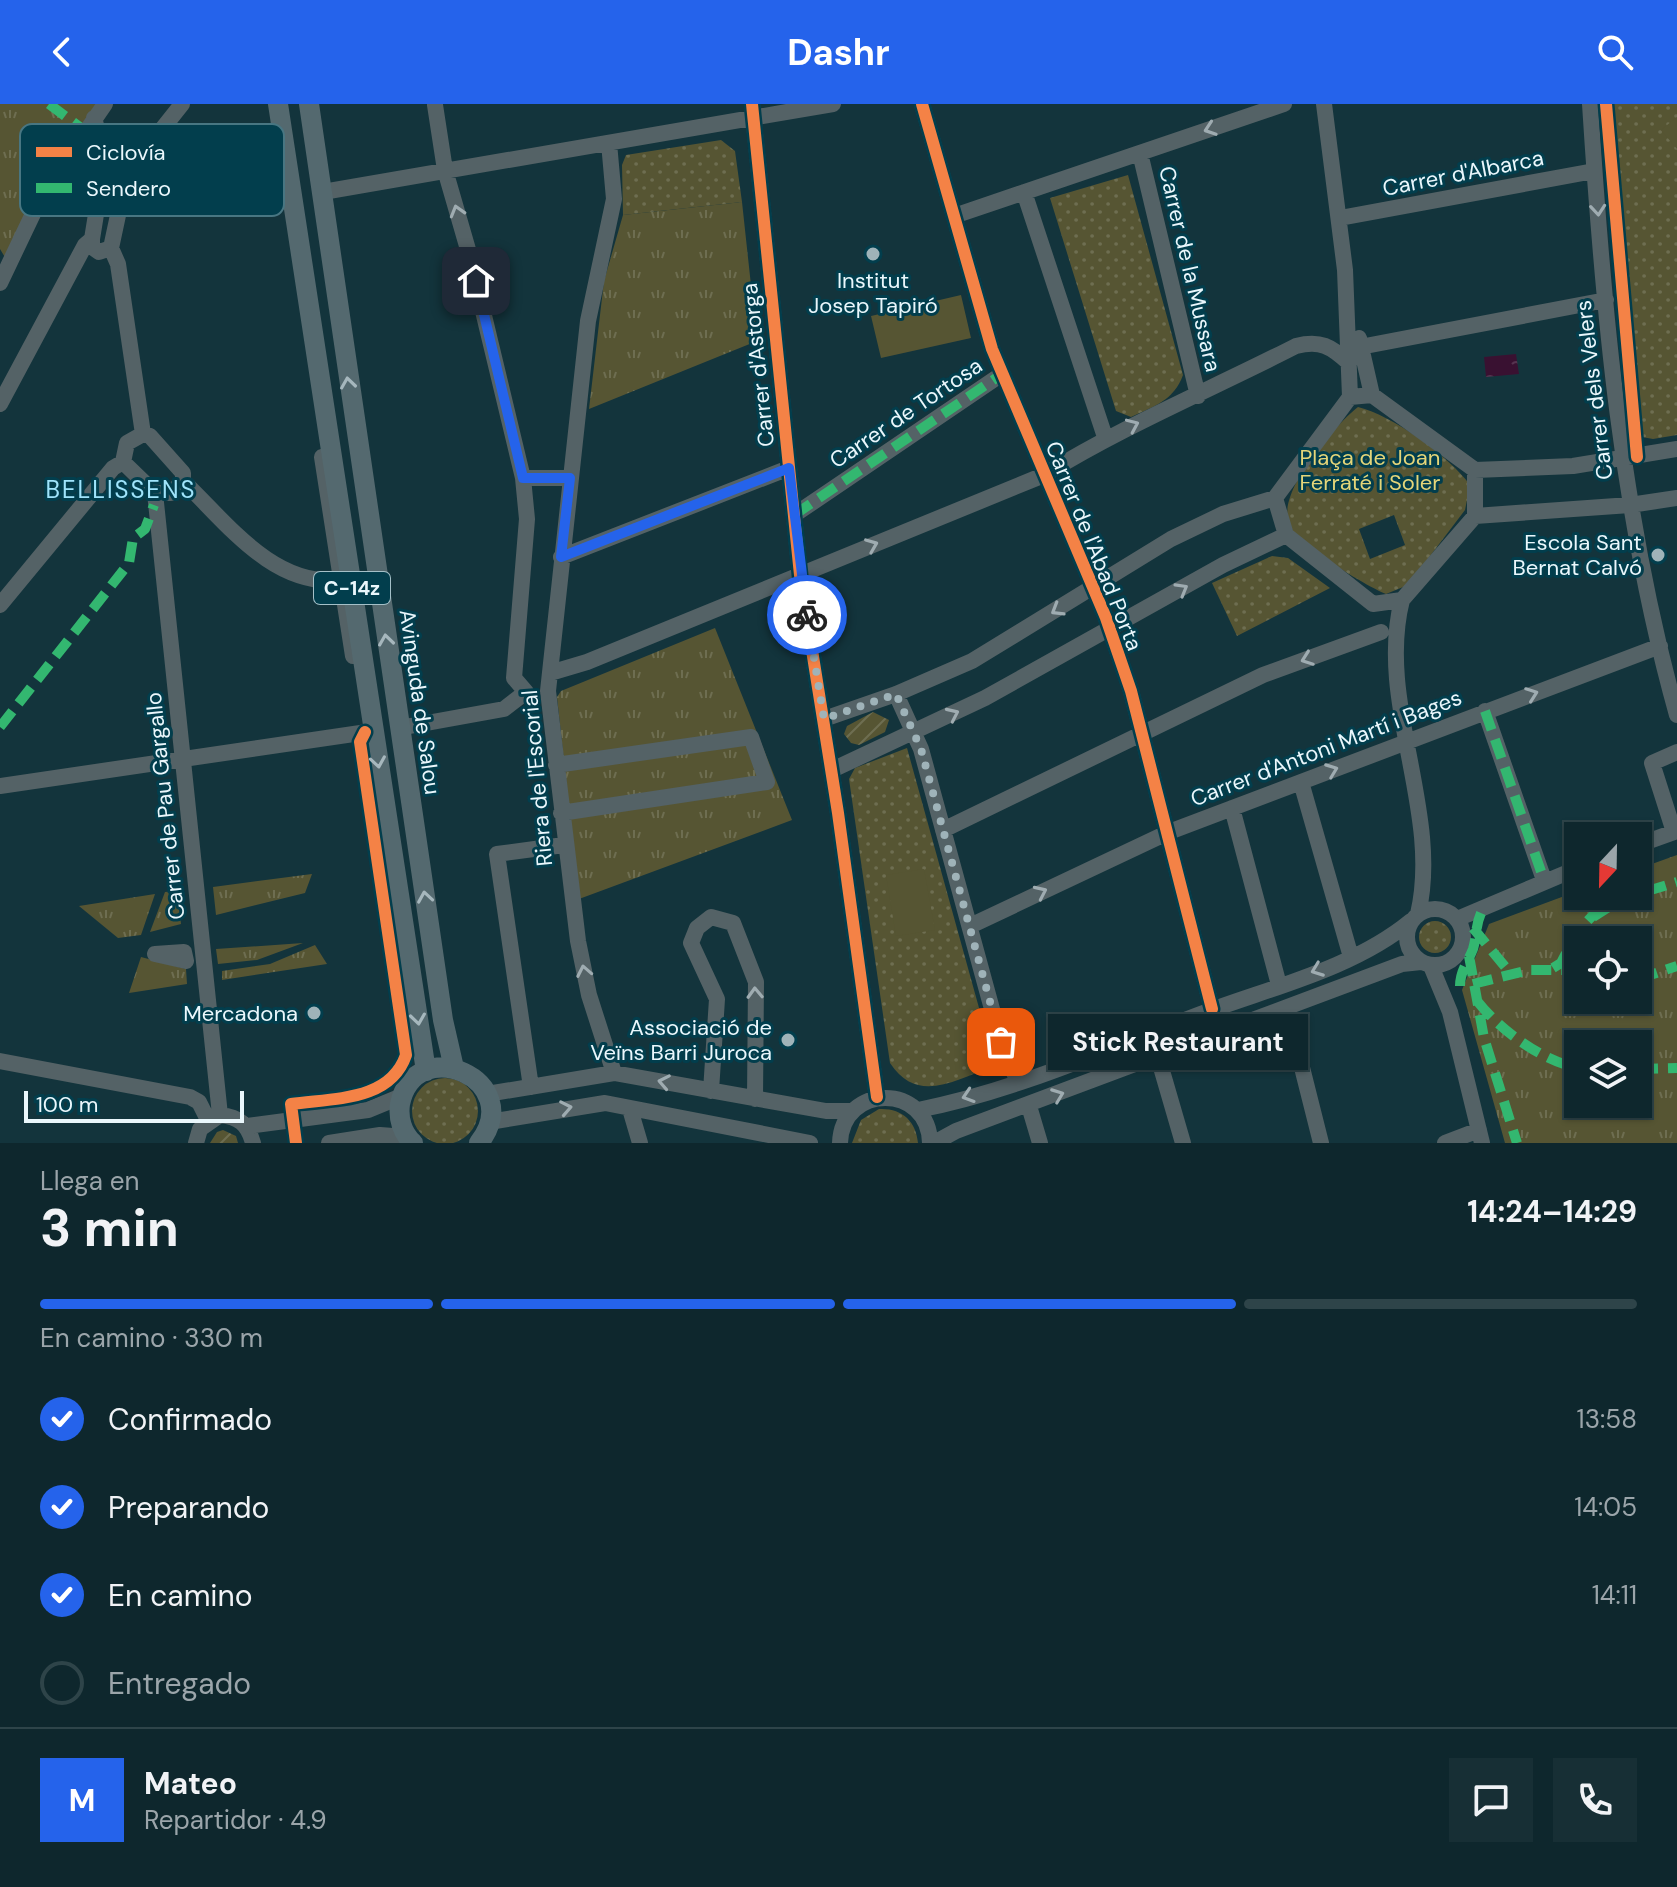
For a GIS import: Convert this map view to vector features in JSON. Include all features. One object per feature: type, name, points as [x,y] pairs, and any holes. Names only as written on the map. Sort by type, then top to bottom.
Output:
[{"type":"main road","name":"C-14z","points":[[278,104],[281,124]]},
{"type":"main road","name":"Avinguda de Salou","points":[[309,104],[399,728],[443,1020],[454,1068]]},
{"type":"main road","name":"C-14z","points":[[284,145],[369,732],[426,1071]]},
{"type":"main road","points":[[410,1140],[399,1114],[402,1096],[412,1081],[426,1071],[454,1068],[471,1075],[487,1094],[489,1122],[479,1143]]},
{"type":"street","points":[[90,124],[105,104]]},
{"type":"street","points":[[166,124],[182,104]]},
{"type":"street","points":[[268,104],[271,124]]},
{"type":"street","points":[[323,192],[609,143],[752,111],[833,104]]},
{"type":"street","name":"Carrer de l'Abad Porta","points":[[922,104],[1002,374],[1109,629],[1169,832],[1212,1009]]},
{"type":"street","points":[[954,216],[1284,104]]},
{"type":"street","points":[[824,719],[896,694],[972,661],[1171,539],[1223,514],[1275,498],[1350,397],[1345,270],[1324,104]]},
{"type":"street","name":"Carrer dels Velers","points":[[1590,104],[1623,457],[1630,505],[1677,715]]},
{"type":"street","points":[[435,105],[445,170],[469,253],[523,478],[527,519],[514,678],[526,692]]},
{"type":"street","name":"Carrer d'Astorga","points":[[752,111],[800,575],[832,770],[877,1097]]},
{"type":"street","points":[[94,118],[96,124]]},
{"type":"street","name":"Riera de l'Escorial","points":[[609,143],[614,199],[590,306],[548,691],[564,845],[589,995],[614,1073]]},
{"type":"street","name":"Carrer de la Mussara","points":[[1140,153],[1198,396]]},
{"type":"street","name":"Carrer d'Albarca","points":[[1340,218],[1594,171]]},
{"type":"street","points":[[1024,192],[1105,437]]},
{"type":"street","points":[[0,786],[369,732],[340,580],[284,210]]},
{"type":"street","points":[[0,283],[32,216]]},
{"type":"street","points":[[97,216],[92,247],[99,252],[111,248]]},
{"type":"street","points":[[117,216],[111,248],[118,264],[143,434],[178,464],[183,481],[270,563],[292,575],[313,580],[340,580]]},
{"type":"street","points":[[0,404],[85,245],[92,239]]},
{"type":"street","points":[[1345,270],[1372,395],[1475,470],[1573,466],[1677,449]]},
{"type":"street","points":[[1360,347],[1606,300]]},
{"type":"street","points":[[550,673],[587,662],[1044,475],[1105,437],[1198,396],[1296,346],[1313,342],[1331,347],[1349,363]]},
{"type":"street","name":"Carrer de Tortosa","points":[[794,515],[1002,374]]},
{"type":"street","points":[[1350,397],[1372,395]]},
{"type":"street","points":[[0,605],[113,468],[123,462],[127,443],[143,434]]},
{"type":"street","points":[[123,462],[155,493],[171,493],[183,481]]},
{"type":"street","points":[[561,557],[789,468]]},
{"type":"street","points":[[1450,1012],[1450,962],[1462,945],[1463,931],[1435,897],[1424,870],[1393,651],[1402,600],[1475,516],[1475,470]]},
{"type":"street","points":[[523,478],[570,478]]},
{"type":"street","name":"Carrer de Pau Gargallo","points":[[155,493],[214,1118]]},
{"type":"street","points":[[1275,498],[1286,535],[1373,604],[1381,632],[1393,651]]},
{"type":"street","points":[[1475,516],[1630,505],[1677,498]]},
{"type":"street","points":[[832,770],[985,698],[1223,565],[1286,535]]},
{"type":"street","points":[[1373,604],[1402,600]]},
{"type":"street","points":[[943,830],[1263,675],[1381,632]]},
{"type":"street","points":[[552,645],[561,657],[587,662]]},
{"type":"street","name":"Carrer d'Antoni Martí i Bages","points":[[970,926],[1169,832],[1660,646]]},
{"type":"street","points":[[399,728],[504,709],[526,692],[548,691]]},
{"type":"street","points":[[896,694],[913,732],[1001,1042],[1017,1080]]},
{"type":"street","points":[[1485,711],[1544,880]]},
{"type":"street","points":[[556,765],[751,737],[767,782],[561,813]]},
{"type":"street","points":[[1652,840],[1676,831],[1652,763],[1677,752]]},
{"type":"street","points":[[1301,782],[1351,957]]},
{"type":"street","points":[[1232,808],[1279,985]]},
{"type":"street","points":[[531,1087],[497,854],[564,845]]},
{"type":"street","points":[[1424,870],[1407,945],[1426,964],[1450,1012],[1480,1137],[1445,1143]]},
{"type":"street","points":[[918,1110],[1017,1080],[1351,957],[1389,939],[1429,909],[1451,915],[1564,873]]},
{"type":"street","points":[[711,1091],[717,999],[691,943],[697,928],[711,917],[733,923],[756,982],[755,1099]]},
{"type":"street","points":[[487,1094],[614,1073],[826,1111],[852,1111],[877,1097],[896,1098],[918,1110],[932,1143],[956,1131],[1402,964],[1450,962]]},
{"type":"street","points":[[1287,1008],[1321,1143]]},
{"type":"street","points":[[1158,1057],[1183,1143]]},
{"type":"street","points":[[0,1061],[190,1097],[214,1118],[239,1120],[247,1126],[253,1143]]},
{"type":"street","points":[[247,1126],[368,1110],[402,1096]]},
{"type":"street","points":[[489,1122],[589,1103],[810,1143]]},
{"type":"street","points":[[1029,1106],[1040,1143]]},
{"type":"street","points":[[630,1109],[640,1143]]},
{"type":"street","points":[[840,1143],[842,1128],[852,1111]]},
{"type":"street","points":[[196,1143],[200,1129],[214,1118]]},
{"type":"street","points":[[329,1143],[380,1135],[410,1140]]},
{"type":"green space","points":[[0,104],[100,104],[88,124],[20,124],[20,216],[32,216],[6,259],[0,249]]},
{"type":"green space","points":[[1608,104],[1677,104],[1677,435],[1653,439],[1642,437],[1637,425]]},
{"type":"green space","points":[[1677,117],[1677,149],[1661,130]]},
{"type":"green space","points":[[721,140],[735,151],[742,202],[623,215],[622,165],[626,155]]},
{"type":"green space","points":[[1128,175],[1183,375],[1169,396],[1131,417],[1116,411],[1050,198]]},
{"type":"green space","points":[[742,202],[757,341],[589,409],[604,281],[623,215]]},
{"type":"green space","points":[[961,295],[971,338],[881,358],[871,316]]},
{"type":"green space","name":"Plaça de Joan Ferraté i Soler","points":[[1358,407],[1387,419],[1435,450],[1470,485],[1465,510],[1408,585],[1386,594],[1349,574],[1308,545],[1291,528],[1287,515],[1297,481],[1308,463],[1335,429]],"holes":[[[1394,515],[1405,545],[1370,559],[1359,529]]]},
{"type":"green space","points":[[1272,556],[1288,558],[1330,588],[1237,636],[1212,583]]},
{"type":"green space","points":[[715,628],[792,820],[579,899],[557,697],[561,691]]},
{"type":"green space","points":[[873,712],[889,720],[885,732],[859,745],[851,743],[844,734],[847,726]]},
{"type":"green space","points":[[907,748],[994,1062],[992,1067],[937,1086],[912,1083],[890,1063],[849,779],[855,768]]},
{"type":"green space","points":[[1677,855],[1677,1143],[1505,1143],[1462,990],[1489,924],[1564,896],[1564,910],[1652,910],[1652,864]]},
{"type":"green space","points":[[924,869],[935,930],[896,936],[886,875]]},
{"type":"green space","points":[[312,874],[305,893],[216,915],[213,887]]},
{"type":"green space","points":[[177,891],[181,924],[150,932],[165,892]]},
{"type":"green space","points":[[155,894],[141,935],[118,938],[79,906]]},
{"type":"green space","points":[[1435,921],[1447,925],[1451,937],[1447,949],[1435,953],[1423,949],[1419,937],[1423,925]]},
{"type":"green space","points":[[303,943],[257,960],[218,964],[216,949]]},
{"type":"green space","points":[[315,945],[327,964],[222,980],[222,971],[270,964]]},
{"type":"green space","points":[[141,957],[186,969],[187,984],[129,993]]},
{"type":"green space","points":[[438,1078],[452,1078],[464,1083],[473,1092],[478,1104],[478,1118],[473,1130],[455,1143],[435,1143],[426,1139],[417,1130],[412,1118],[412,1104],[417,1092],[426,1083]]},
{"type":"green space","points":[[879,1109],[895,1111],[906,1117],[914,1128],[918,1143],[852,1143],[861,1120]]},
{"type":"green space","points":[[223,1130],[236,1136],[238,1143],[210,1143],[217,1132]]},
{"type":"water","points":[[1516,354],[1519,374],[1486,377],[1484,357]]},
{"type":"marked path","points":[[49,104],[76,124]]},
{"type":"marked path","points":[[794,515],[1002,374]]},
{"type":"marked path","points":[[0,727],[129,563],[133,538],[145,529],[154,505]]},
{"type":"marked path","points":[[1485,711],[1544,880]]},
{"type":"marked path","points":[[1593,917],[1621,899],[1677,882]]},
{"type":"marked path","points":[[1553,968],[1561,963],[1577,932],[1597,910]]},
{"type":"marked path","points":[[1460,986],[1481,913]]},
{"type":"marked path","points":[[1473,928],[1512,975]]},
{"type":"marked path","points":[[1469,956],[1484,1038],[1517,1143]]},
{"type":"marked path","points":[[1652,974],[1677,966]]},
{"type":"marked path","points":[[1473,984],[1529,970],[1564,970]]},
{"type":"marked path","points":[[1478,1002],[1523,1043],[1564,1064]]},
{"type":"marked path","points":[[1652,1069],[1677,1068]]},
{"type":"cycle path","points":[[752,104],[800,575],[838,813],[877,1097]]},
{"type":"cycle path","points":[[922,104],[992,349],[1106,618],[1131,691],[1212,1009]]},
{"type":"cycle path","points":[[1606,104],[1637,457]]},
{"type":"cycle path","points":[[296,1143],[291,1104],[341,1098],[373,1090],[387,1082],[406,1055],[360,742],[365,732]]},
{"type":"way so far","points":[[807,615],[824,719],[896,694],[921,749],[1001,1042]]},
{"type":"place","name":"Institut Josep Tapiró","points":[[873,254]]},
{"type":"place","name":"Escola Sant Bernat Calvó","points":[[1658,555]]},
{"type":"place","name":"Mercadona","points":[[314,1013]]},
{"type":"place","name":"Associació de Veïns Barri Juroca","points":[[788,1040]]},
{"type":"place","name":"Stick Restaurant","points":[[1001,1042]]},
{"type":"district","name":"BELLISSENS","points":[[121,489]]},
{"type":"route","points":[[476,281],[523,478],[570,478],[561,557],[789,468],[807,615]]}]
